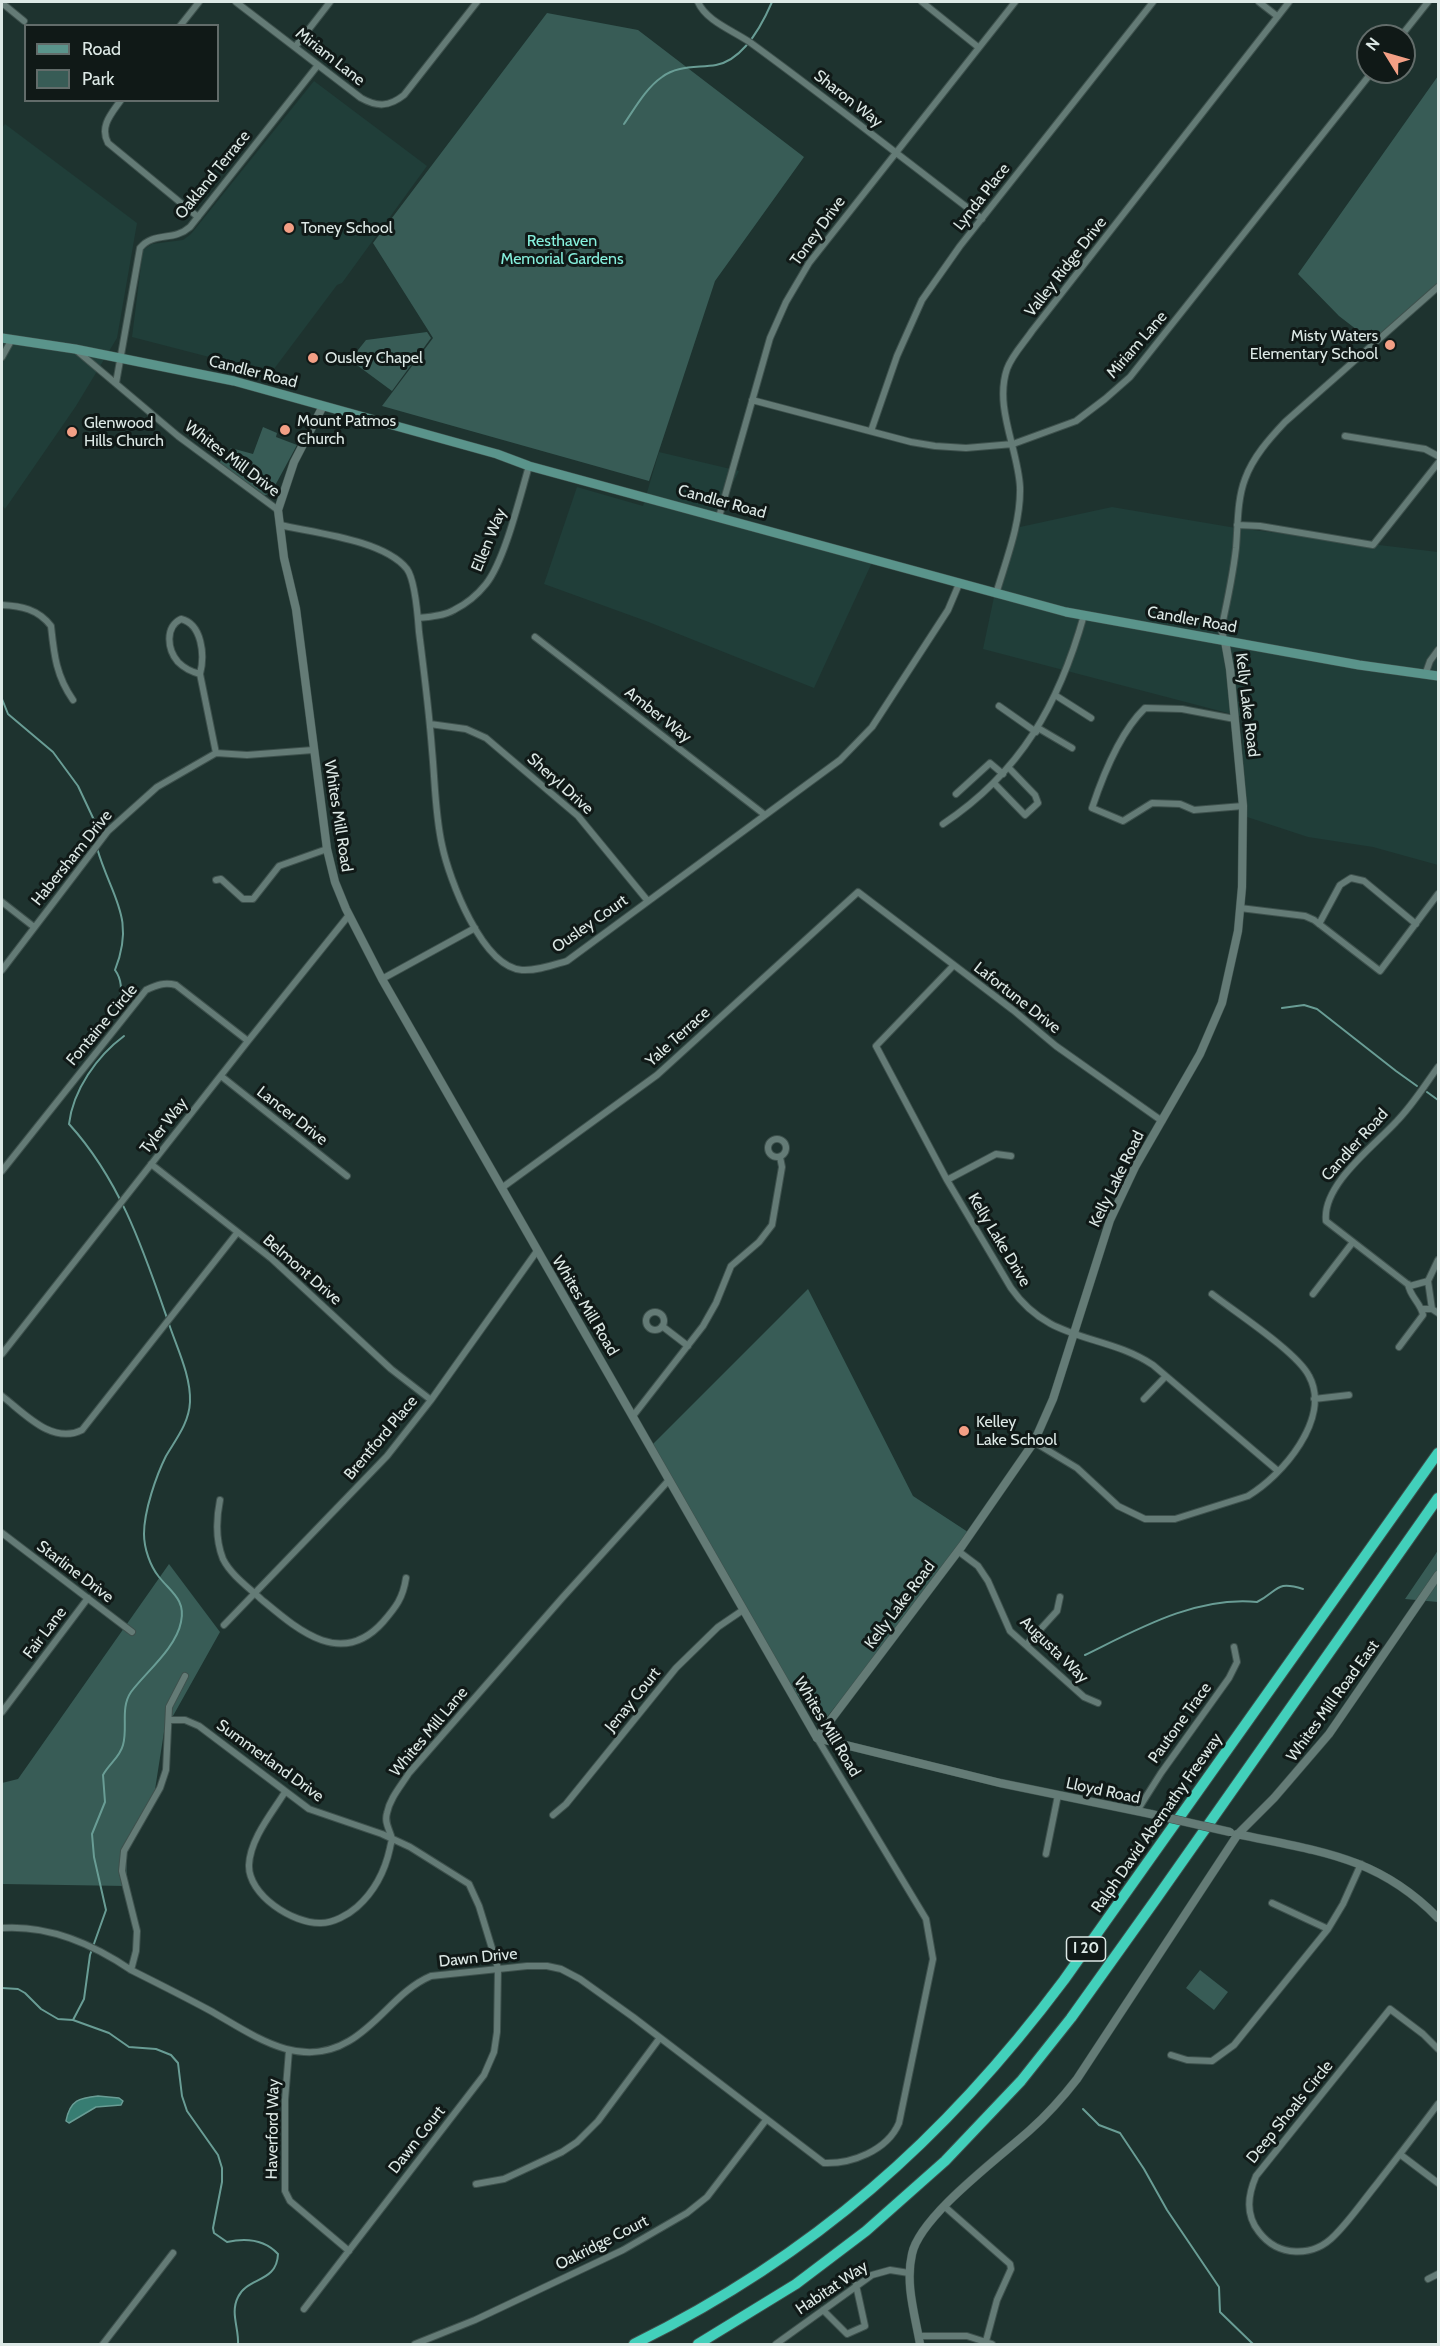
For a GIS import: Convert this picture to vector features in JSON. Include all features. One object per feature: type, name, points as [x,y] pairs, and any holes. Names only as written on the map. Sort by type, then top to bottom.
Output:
[{"type":"highway","name":"Ralph David Abernathy Freeway","points":[[634,2344],[713,2303],[801,2245],[895,2170],[979,2085],[1030,2026],[1064,1980],[1438,1453]]},
{"type":"highway","name":"I 20","points":[[698,2344],[796,2284],[866,2231],[945,2161],[1022,2080],[1071,2018],[1438,1498]]},
{"type":"main road","name":"Candler Road","points":[[7,339],[75,349],[234,381],[497,454],[529,466],[996,594],[1084,615],[1438,676]]},
{"type":"street","points":[[182,24],[199,2]]},
{"type":"street","name":"Miriam Lane","points":[[236,2],[361,98],[382,105],[393,104],[416,82],[477,2]]},
{"type":"street","points":[[296,47],[330,2]]},
{"type":"street","name":"Sharon Way","points":[[698,2],[702,12],[779,63],[982,219]]},
{"type":"street","points":[[922,2],[978,47]]},
{"type":"street","name":"Toney Drive","points":[[719,517],[770,338],[797,283],[809,263],[1014,2]]},
{"type":"street","name":"Lynda Place","points":[[871,431],[897,356],[922,300],[982,219],[1153,2]]},
{"type":"street","points":[[1259,2],[1277,16]]},
{"type":"street","name":"Valley Ridge Drive","points":[[996,594],[1019,505],[1020,486],[1008,424],[1004,385],[1007,368],[1016,353],[1289,2]]},
{"type":"street","points":[[1411,24],[1428,2]]},
{"type":"street","points":[[2,3],[24,21]]},
{"type":"street","name":"Oakland Terrace","points":[[118,358],[140,248],[151,238],[175,237],[182,234],[198,217],[318,65]]},
{"type":"street","name":"Miriam Lane","points":[[752,400],[934,446],[966,448],[1013,444],[1076,421],[1106,399],[1130,377],[1362,84]]},
{"type":"street","points":[[120,102],[109,117],[105,127],[104,137],[108,143],[198,217]]},
{"type":"street","points":[[1225,641],[1221,630],[1244,480],[1266,442],[1285,422],[1438,287]]},
{"type":"street","points":[[2,357],[7,339]]},
{"type":"street","name":"Whites Mill Drive","points":[[75,349],[178,436],[278,510]]},
{"type":"street","points":[[116,383],[118,358]]},
{"type":"street","name":"Whites Mill Road","points":[[323,406],[294,462],[278,510],[284,558],[296,609],[327,849],[335,882],[382,979],[503,1187],[537,1251],[817,1738],[926,1918],[933,1959],[898,2127],[882,2144],[866,2155],[840,2162]]},
{"type":"street","points":[[1345,436],[1425,449],[1438,456]]},
{"type":"street","points":[[1237,525],[1260,526],[1373,545],[1438,463]]},
{"type":"street","name":"Ellen Way","points":[[418,618],[452,612],[469,601],[486,583],[496,565],[513,519],[529,466]]},
{"type":"street","name":"Ousley Court","points":[[280,525],[369,546],[395,559],[410,572],[418,618],[430,724],[437,816],[452,881],[475,928],[491,952],[504,963],[521,970],[544,968],[567,961],[840,760],[872,727],[948,610],[959,584]]},
{"type":"street","points":[[2,605],[24,607],[46,620],[51,626],[57,672],[73,700]]},
{"type":"street","points":[[943,824],[981,796],[1009,768],[1037,730],[1055,695],[1084,615]]},
{"type":"street","points":[[200,674],[179,664],[173,651],[168,633],[172,626],[181,619],[193,624],[197,631],[202,666],[200,674],[216,753],[247,754],[313,750]]},
{"type":"street","name":"Amber Way","points":[[535,637],[765,815]]},
{"type":"street","name":"Kelly Lake Road","points":[[817,1738],[958,1551],[1034,1442],[1053,1398],[1110,1220],[1135,1167],[1200,1054],[1222,1003],[1238,931],[1243,806],[1225,641]]},
{"type":"street","points":[[1425,675],[1430,661],[1438,650]]},
{"type":"street","points":[[1055,695],[1091,718]]},
{"type":"street","points":[[999,706],[1037,730],[1072,748]]},
{"type":"street","points":[[1235,719],[1182,709],[1145,708],[1133,719],[1101,781],[1092,808],[1123,821],[1152,803],[1180,804],[1194,810],[1243,806]]},
{"type":"street","name":"Sheryl Drive","points":[[430,724],[466,729],[506,755],[578,816],[647,900]]},
{"type":"street","name":"Habersham Drive","points":[[2,970],[91,850],[119,818],[157,787],[216,753]]},
{"type":"street","points":[[956,794],[990,763],[1003,774]]},
{"type":"street","points":[[994,783],[1025,815],[1038,803],[1035,795],[1009,768]]},
{"type":"street","points":[[216,880],[221,879],[243,899],[253,898],[279,866],[327,849]]},
{"type":"street","points":[[1319,924],[1340,885],[1351,878],[1364,881],[1416,924]]},
{"type":"street","name":"Lafortune Drive","points":[[858,892],[1013,1010],[1056,1047],[1162,1121]]},
{"type":"street","name":"Yale Terrace","points":[[503,1187],[657,1075],[858,892]]},
{"type":"street","points":[[1240,908],[1305,916],[1319,924],[1380,971],[1438,894]]},
{"type":"street","points":[[2,902],[34,927]]},
{"type":"street","name":"Tyler Way","points":[[2,1354],[349,915]]},
{"type":"street","points":[[382,979],[475,928]]},
{"type":"street","name":"Kelly Lake Drive","points":[[953,966],[876,1046],[947,1180],[1021,1302],[1041,1319],[1073,1335],[1136,1354],[1278,1471]]},
{"type":"street","name":"Fontaine Circle","points":[[2,1171],[147,990],[159,984],[176,985],[248,1041]]},
{"type":"street","name":"Candler Road","points":[[1422,1309],[1410,1293],[1408,1284],[1326,1221],[1325,1210],[1330,1196],[1360,1158],[1397,1121],[1438,1067]]},
{"type":"street","name":"Lancer Drive","points":[[220,1076],[347,1176]]},
{"type":"street","points":[[947,1180],[996,1154],[1011,1156]]},
{"type":"street","points":[[633,1416],[708,1318],[730,1266],[759,1242],[772,1225],[782,1167],[780,1156]]},
{"type":"street","name":"Belmont Drive","points":[[151,1164],[272,1259],[384,1363],[431,1401]]},
{"type":"street","points":[[2,1396],[47,1430],[61,1435],[73,1434],[82,1430],[237,1233]]},
{"type":"street","points":[[1313,1293],[1353,1242]]},
{"type":"street","name":"Brentford Place","points":[[224,1625],[387,1456],[431,1401],[537,1251]]},
{"type":"street","points":[[1399,1347],[1422,1318],[1422,1309],[1435,1311],[1428,1281],[1438,1260]]},
{"type":"street","points":[[1408,1284],[1428,1281]]},
{"type":"street","points":[[1034,1442],[1077,1468],[1118,1506],[1135,1516],[1155,1521],[1175,1519],[1248,1496],[1264,1485],[1306,1435],[1311,1424],[1314,1399],[1309,1376],[1298,1360],[1212,1294]]},
{"type":"street","points":[[662,1326],[688,1346]]},
{"type":"street","points":[[1144,1399],[1165,1377]]},
{"type":"street","points":[[1314,1399],[1349,1395]]},
{"type":"street","name":"Whites Mill Lane","points":[[285,1792],[260,1833],[250,1856],[252,1884],[258,1893],[290,1915],[311,1923],[339,1919],[356,1908],[375,1886],[384,1870],[392,1839],[387,1826],[386,1814],[392,1798],[409,1773],[669,1480]]},
{"type":"street","points":[[220,1500],[216,1525],[225,1562],[254,1593],[289,1622],[301,1631],[326,1642],[342,1644],[365,1638],[380,1625],[403,1595],[406,1578]]},
{"type":"street","name":"Starline Drive","points":[[2,1533],[132,1632]]},
{"type":"street","name":"Augusta Way","points":[[958,1551],[978,1566],[1010,1631],[1084,1697],[1098,1703]]},
{"type":"street","name":"Whites Mill Road East","points":[[1234,1833],[1281,1791],[1329,1734],[1438,1575]]},
{"type":"street","points":[[1026,1645],[1057,1611],[1060,1597]]},
{"type":"street","name":"Fair Lane","points":[[2,1712],[88,1598]]},
{"type":"street","name":"Jenay Court","points":[[553,1815],[566,1804],[676,1668],[718,1627],[743,1610]]},
{"type":"street","name":"Pautone Trace","points":[[1137,1811],[1166,1765],[1229,1678],[1238,1662],[1234,1647]]},
{"type":"street","points":[[131,1970],[136,1951],[137,1931],[122,1871],[124,1851],[160,1788],[166,1770],[169,1707],[172,1697],[185,1676]]},
{"type":"street","name":"Summerland Drive","points":[[169,1720],[185,1720],[199,1726],[285,1792],[318,1814],[410,1846],[469,1884],[480,1906],[498,1968]]},
{"type":"street","name":"Lloyd Road","points":[[817,1738],[1000,1783],[1335,1854],[1361,1863],[1409,1890],[1438,1918]]},
{"type":"street","points":[[1046,1854],[1058,1795]]},
{"type":"street","points":[[944,2206],[1010,2264],[1011,2269],[997,2300],[989,2343],[967,2336],[919,2340],[909,2273],[915,2244],[930,2220],[944,2206],[1060,2101],[1077,2079],[1234,1833]]},
{"type":"street","points":[[1171,2055],[1188,2060],[1212,2061],[1234,2045],[1328,1929],[1343,1904],[1361,1863]]},
{"type":"street","points":[[1272,1903],[1328,1929]]},
{"type":"street","name":"Dawn Drive","points":[[2,1928],[56,1932],[117,1960],[131,1970],[272,2046],[306,2053],[326,2051],[347,2043],[367,2029],[418,1982],[431,1976],[498,1968],[547,1966],[580,1979],[824,2163],[840,2162]]},
{"type":"street","name":"Dawn Court","points":[[304,2309],[484,2075],[494,2052],[497,2032],[498,1968]]},
{"type":"street","name":"Deep Shoals Circle","points":[[1438,2049],[1423,2034],[1390,2009],[1256,2176],[1248,2201],[1253,2224],[1266,2240],[1290,2253],[1315,2248],[1334,2237],[1438,2104]]},
{"type":"street","points":[[476,2184],[504,2179],[562,2152],[577,2142],[598,2121],[659,2039]]},
{"type":"street","name":"Haverford Way","points":[[289,2050],[285,2100],[285,2191],[290,2201],[350,2251]]},
{"type":"street","name":"Oakridge Court","points":[[415,2344],[475,2320],[623,2250],[687,2213],[707,2197],[766,2120]]},
{"type":"street","points":[[1401,2154],[1438,2183]]},
{"type":"street","points":[[103,2344],[173,2253]]},
{"type":"street","name":"Habitat Way","points":[[776,2344],[856,2285],[881,2272],[890,2270],[909,2273]]},
{"type":"street","points":[[1428,2279],[1438,2274]]},
{"type":"street","points":[[823,2310],[847,2334],[865,2326],[856,2285]]},
{"type":"shaded area","name":"Toney School","points":[[314,81],[427,166],[342,283],[337,285],[271,373],[132,337],[143,250],[152,244],[183,240],[191,234]]},
{"type":"shaded area","points":[[5,124],[137,223],[117,338],[76,406],[5,509],[2,505],[2,128]]},
{"type":"shaded area","points":[[659,452],[739,471],[717,515],[875,556],[814,688],[646,621],[544,584],[577,487],[643,506]]},
{"type":"shaded area","points":[[1112,507],[1236,528],[1438,552],[1438,865],[1373,847],[1308,837],[1241,815],[1243,717],[983,649],[994,597],[1020,527]]},
{"type":"shaded area","points":[[98,2096],[119,2098],[123,2101],[121,2105],[96,2107],[69,2123],[66,2121],[76,2101]]},
{"type":"green space","name":"Resthaven Memorial Gardens","points":[[547,13],[638,30],[804,157],[715,281],[649,481],[382,406],[433,338],[373,243]]},
{"type":"green space","points":[[1438,76],[1438,285],[1374,343],[1339,316],[1298,274]]},
{"type":"green space","points":[[427,332],[431,338],[392,391],[350,360],[366,340]]},
{"type":"green space","points":[[263,427],[277,433],[276,437],[297,445],[271,493],[263,496],[219,463],[231,448],[253,454]]},
{"type":"green space","points":[[808,1289],[913,1496],[974,1536],[822,1723],[776,1671],[648,1449]]},
{"type":"green space","points":[[1438,1550],[1438,1602],[1405,1599],[1435,1555]]},
{"type":"green space","points":[[169,1564],[220,1632],[164,1732],[154,1796],[126,1842],[127,1886],[2,1884],[2,1783],[18,1779]]},
{"type":"green space","points":[[1200,1970],[1228,1992],[1214,2010],[1186,1988]]},
{"type":"waterway","points":[[624,124],[646,92],[668,73],[674,70],[716,65],[735,56],[757,31],[772,2]]},
{"type":"waterway","points":[[2,699],[8,714],[53,752],[78,786],[94,820],[96,842]]},
{"type":"waterway","points":[[97,848],[122,921],[121,952],[115,970],[120,982],[120,1005]]},
{"type":"waterway","points":[[1282,1008],[1304,1005],[1317,1009],[1417,1086]]},
{"type":"waterway","points":[[124,1036],[105,1053],[81,1086],[71,1111],[69,1124],[87,1146],[116,1192],[139,1241],[167,1318]]},
{"type":"waterway","points":[[1427,1092],[1438,1100]]},
{"type":"waterway","points":[[73,2020],[84,1999],[90,1955],[106,1910],[94,1857],[92,1834],[105,1802],[103,1775],[123,1745],[125,1711],[131,1692],[167,1650],[181,1622],[179,1602],[153,1568],[144,1539],[148,1504],[155,1483],[166,1456],[185,1424],[190,1402],[183,1362],[169,1324]]},
{"type":"waterway","points":[[1085,1655],[1147,1625],[1190,1609],[1234,1601],[1257,1602],[1282,1586],[1303,1589]]},
{"type":"waterway","points":[[2,1988],[18,1989],[41,2009],[58,2019],[73,2020],[109,2033],[129,2047],[156,2049],[171,2055],[178,2063],[182,2096],[187,2111],[218,2155],[222,2168],[214,2233],[227,2242],[247,2240],[267,2245],[278,2254],[273,2270],[248,2286],[238,2297],[235,2309],[238,2344]]},
{"type":"waterway","points":[[1083,2109],[1099,2125],[1120,2133],[1167,2210],[1219,2287],[1220,2312],[1253,2344]]},
{"type":"place","name":"Toney School","points":[[289,228]]},
{"type":"place","name":"Misty Waters Elementary School","points":[[1390,345]]},
{"type":"place","name":"Ousley Chapel","points":[[313,358]]},
{"type":"place","name":"Mount Patmos Church","points":[[285,430]]},
{"type":"place","name":"Glenwood Hills Church","points":[[72,432]]},
{"type":"place","name":"Kelley Lake School","points":[[964,1431]]}]
